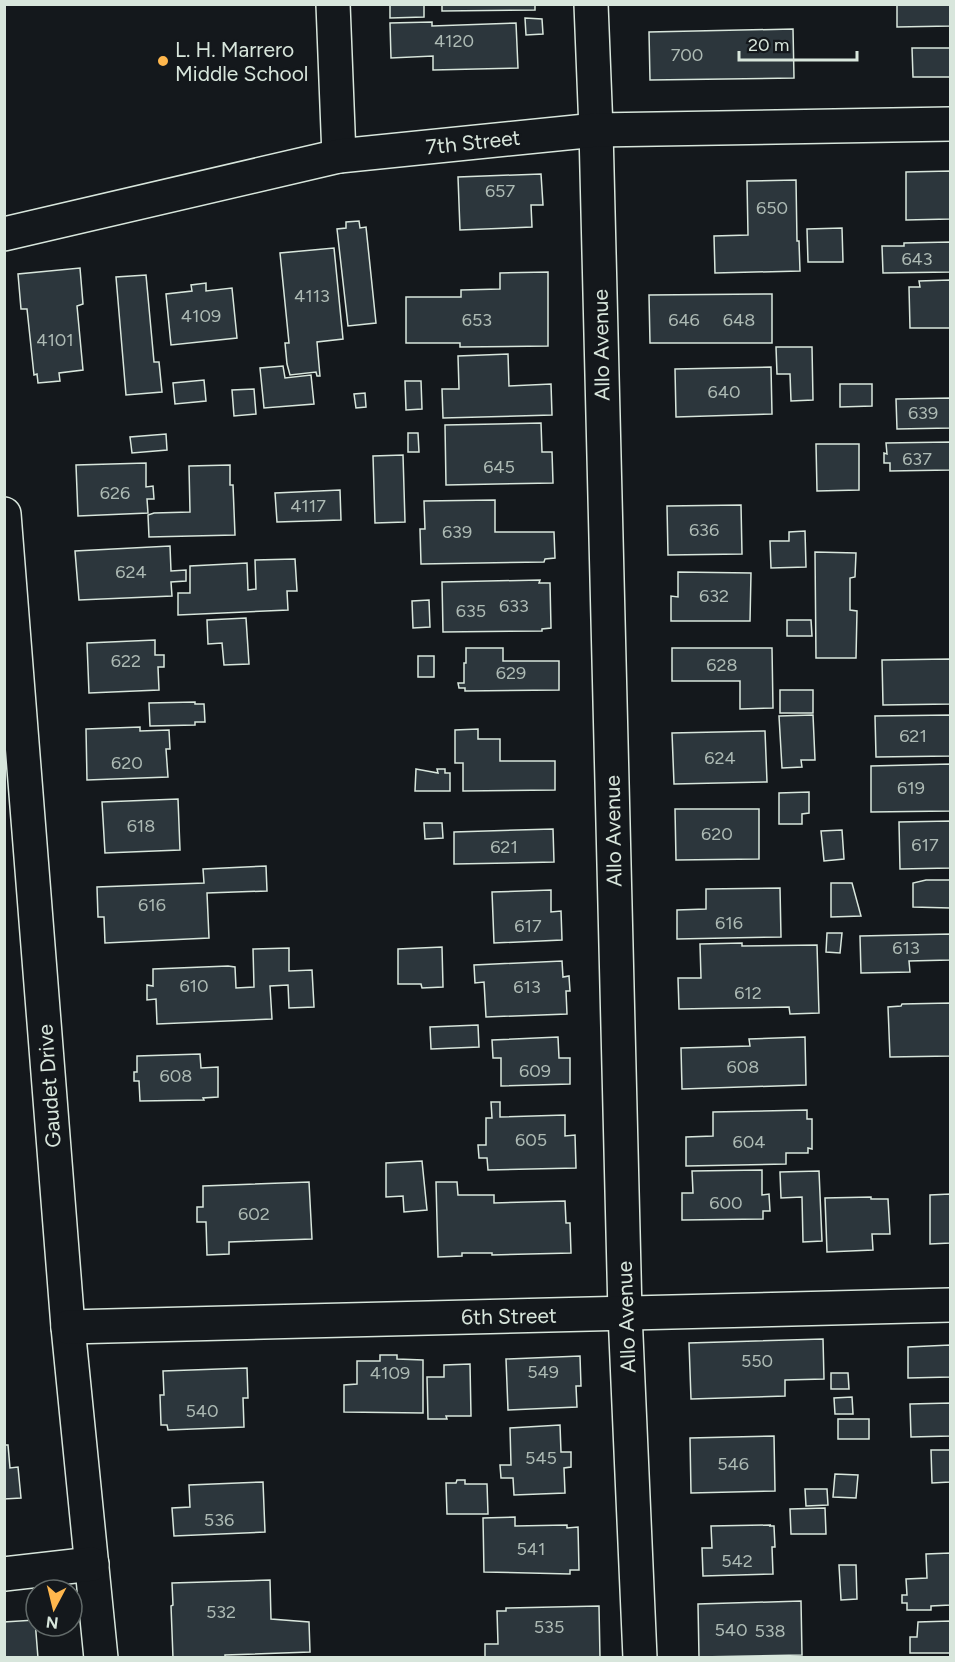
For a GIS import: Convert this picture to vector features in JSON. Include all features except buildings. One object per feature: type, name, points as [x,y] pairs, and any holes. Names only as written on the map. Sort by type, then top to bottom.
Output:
[{"type":"street","points":[[333,4],[339,156]]},
{"type":"street","name":"Allo Avenue","points":[[591,4],[625,1313],[640,1658]]},
{"type":"street","name":"7th Street","points":[[4,234],[339,156],[596,130],[951,124]]},
{"type":"street","name":"Gaudet Drive","points":[[4,514],[68,1326],[101,1658]]},
{"type":"street","name":"6th Street","points":[[68,1326],[951,1305]]},
{"type":"street","points":[[4,1574],[92,1564]]},
{"type":"place","name":"L. H. Marrero Middle School","points":[[163,61]]}]
